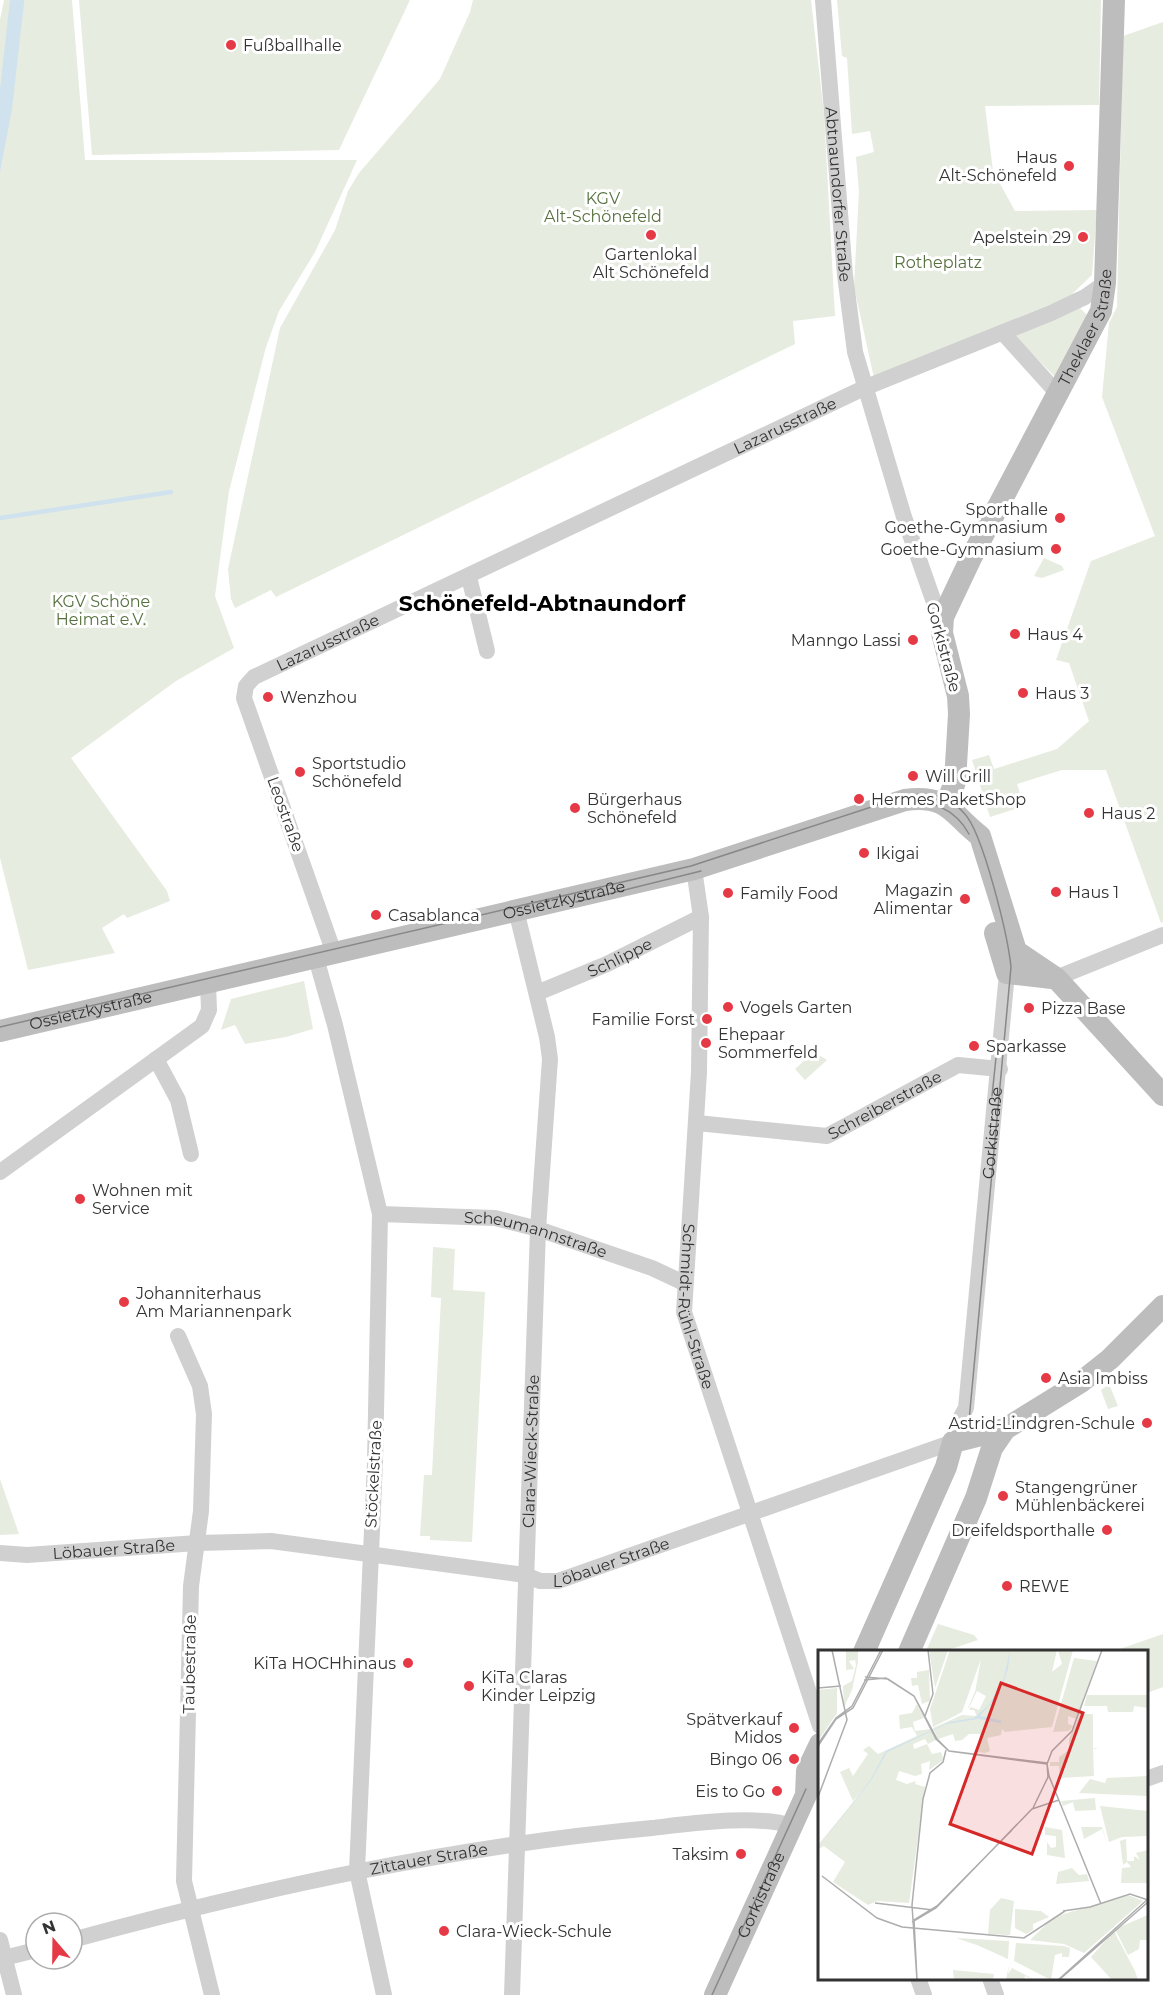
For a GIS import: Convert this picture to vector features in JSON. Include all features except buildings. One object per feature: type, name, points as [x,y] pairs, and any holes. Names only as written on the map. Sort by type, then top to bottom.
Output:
[{"type":"main road","name":"Theklaer Straße","points":[[942,625],[959,582],[1096,325],[1105,283],[1114,0]]},
{"type":"main road","name":"Gorkistraße","points":[[942,625],[958,696],[959,714],[955,782],[946,805]]},
{"type":"main road","name":"Ossietzkystraße","points":[[0,1031],[694,869],[905,800],[921,798],[946,805]]},
{"type":"main road","points":[[946,805],[964,819],[971,832],[980,836],[1014,948],[1056,978],[1163,1095]]},
{"type":"main road","name":"Gorkistraße","points":[[971,832],[966,844],[1007,973]]},
{"type":"main road","points":[[1007,973],[1056,978]]},
{"type":"main road","name":"Löbauer Straße","points":[[958,1440],[990,1435],[1005,1429],[1104,1365],[1163,1306]]},
{"type":"main road","points":[[910,1650],[976,1498],[992,1448],[1005,1429]]},
{"type":"main road","name":"Gorkistraße","points":[[865,1650],[958,1440]]},
{"type":"main road","name":"Gorkistraße","points":[[715,1995],[792,1826],[813,1791],[807,1771],[818,1746]]},
{"type":"street","name":"Abtnaundorfer Straße","points":[[823,0],[849,314],[864,388]]},
{"type":"street","name":"Lazarusstraße","points":[[254,677],[864,388],[1003,333],[1085,297],[1105,283]]},
{"type":"street","points":[[1003,333],[1058,394]]},
{"type":"street","name":"Gorkistraße","points":[[864,388],[942,625]]},
{"type":"street","points":[[469,577],[488,651]]},
{"type":"street","name":"Leostraße","points":[[254,677],[246,686],[244,698],[325,955]]},
{"type":"street","name":"Schmidt-Rühl-Straße","points":[[694,869],[701,916],[697,1123],[690,1237],[684,1283],[686,1321],[818,1723]]},
{"type":"street","name":"Clara-Wieck-Straße","points":[[512,1995],[538,1229],[550,1059],[537,993],[516,910]]},
{"type":"street","name":"Schlippe","points":[[537,993],[608,964],[701,916]]},
{"type":"street","points":[[1056,978],[1163,935]]},
{"type":"street","name":"Stöckelstraße","points":[[325,955],[335,1025],[380,1214],[378,1361],[357,1871],[384,1995]]},
{"type":"street","name":"Gorkistraße","points":[[958,1440],[965,1423],[961,1417],[966,1408],[1000,1069],[1007,973]]},
{"type":"street","points":[[0,1172],[72,1123],[202,1026],[209,1010],[208,983]]},
{"type":"street","points":[[156,1059],[178,1100],[191,1154]]},
{"type":"street","name":"Schreiberstraße","points":[[697,1123],[827,1136],[958,1065],[1000,1069]]},
{"type":"street","name":"Scheumannstraße","points":[[380,1214],[495,1218],[538,1229],[652,1268],[684,1283]]},
{"type":"street","name":"Taubestraße","points":[[178,1336],[200,1386],[204,1413],[201,1511],[191,1586],[184,1869],[190,1908],[212,1995]]},
{"type":"street","name":"Löbauer Straße","points":[[0,1553],[27,1555],[271,1540],[525,1575],[540,1581],[558,1581],[958,1440]]},
{"type":"street","points":[[1148,1778],[1163,1773]]},
{"type":"street","name":"Zittauer Straße","points":[[84,1937],[190,1908],[357,1871],[516,1843],[711,1823],[775,1822],[792,1826]]},
{"type":"street","points":[[0,1941],[2,1959],[14,1995]]},
{"type":"street","points":[[2,1959],[24,1953]]},
{"type":"street","points":[[919,1980],[924,1995]]},
{"type":"street","points":[[991,1980],[996,1995]]},
{"type":"green space","name":"KGV Schöne Heimat e.V.","points":[[4,0],[72,0],[85,160],[357,160],[315,252],[279,311],[266,347],[229,491],[215,596],[234,648],[176,681],[71,758],[167,891],[170,901],[127,918],[124,914],[102,928],[115,953],[28,970],[0,858],[0,20]]},
{"type":"green space","points":[[79,0],[410,0],[339,150],[92,155]]},
{"type":"green space","name":"KGV Alt-Schönefeld","points":[[473,0],[811,0],[824,114],[835,316],[793,321],[795,344],[276,597],[271,590],[235,608],[231,599],[228,569],[280,328],[335,230],[348,191],[359,173],[440,79],[470,12]]},
{"type":"green space","name":"Rotheplatz","points":[[837,0],[1101,0],[1099,105],[985,106],[993,171],[1015,211],[1097,210],[1092,275],[1070,296],[874,378],[854,287],[859,191],[856,157],[874,152],[870,131],[852,134],[847,58],[842,56]]},
{"type":"green space","points":[[1163,22],[1163,922],[1161,923],[1106,770],[1062,770],[1017,784],[1024,806],[990,817],[972,760],[989,755],[994,769],[1057,749],[1089,721],[1069,663],[1056,660],[1091,561],[1155,536],[1102,397],[1109,323],[1117,307],[1123,36]]},
{"type":"green space","points":[[1080,308],[1088,316],[1055,377],[1014,335]]},
{"type":"green space","points":[[1044,558],[1062,566],[1064,570],[1042,578],[1034,576]]},
{"type":"green space","points":[[304,981],[313,1029],[286,1037],[245,1044],[235,1025],[221,1030],[231,999]]},
{"type":"green space","points":[[814,1052],[827,1060],[805,1080],[795,1069]]},
{"type":"green space","points":[[433,1247],[455,1249],[453,1290],[485,1292],[472,1542],[430,1540],[430,1536],[420,1536],[424,1475],[432,1475],[441,1298],[431,1297]]},
{"type":"green space","points":[[1109,1384],[1118,1406],[1108,1409],[1101,1390]]},
{"type":"green space","points":[[0,1479],[19,1534],[0,1535]]},
{"type":"green space","points":[[938,1624],[974,1635],[978,1640],[948,1650],[926,1650]]},
{"type":"green space","points":[[1163,1634],[1163,1687],[1148,1693],[1148,1650],[1117,1650]]},
{"type":"water","points":[[10,0],[24,0],[24,3],[12,109],[0,172],[0,89]]},
{"type":"waterway","points":[[0,518],[171,492]]},
{"type":"tram line","points":[[0,1027],[691,866],[905,796],[921,794],[945,799],[964,813],[979,841],[1000,910],[1011,967],[969,1421]]},
{"type":"tram line","points":[[903,804],[923,802],[941,807],[957,818],[969,834]]},
{"type":"tram line","points":[[576,902],[701,871]]},
{"type":"tram line","points":[[992,1096],[997,1048]]},
{"type":"tram line","points":[[712,1995],[806,1789]]},
{"type":"place","name":"Fußballhalle","points":[[231,45]]},
{"type":"place","name":"Haus Alt-Schönefeld","points":[[1069,166]]},
{"type":"place","name":"Gartenlokal Alt Schönefeld","points":[[651,235]]},
{"type":"place","name":"Apelstein 29","points":[[1083,237]]},
{"type":"place","name":"Sporthalle Goethe-Gymnasium","points":[[1060,518]]},
{"type":"place","name":"Goethe-Gymnasium","points":[[1056,549]]},
{"type":"place","name":"Haus 4","points":[[1015,634]]},
{"type":"place","name":"Manngo Lassi","points":[[913,640]]},
{"type":"place","name":"Haus 3","points":[[1023,693]]},
{"type":"place","name":"Wenzhou","points":[[268,697]]},
{"type":"place","name":"Sportstudio Schönefeld","points":[[300,772]]},
{"type":"place","name":"Will Grill","points":[[913,776]]},
{"type":"place","name":"Hermes PaketShop","points":[[859,799]]},
{"type":"place","name":"Bürgerhaus Schönefeld","points":[[575,808]]},
{"type":"place","name":"Haus 2","points":[[1089,813]]},
{"type":"place","name":"Ikigai","points":[[864,853]]},
{"type":"place","name":"Haus 1","points":[[1056,892]]},
{"type":"place","name":"Family Food","points":[[728,893]]},
{"type":"place","name":"Magazin Alimentar","points":[[965,899]]},
{"type":"place","name":"Casablanca","points":[[376,915]]},
{"type":"place","name":"Vogels Garten","points":[[728,1007]]},
{"type":"place","name":"Pizza Base","points":[[1029,1008]]},
{"type":"place","name":"Familie Forst","points":[[707,1019]]},
{"type":"place","name":"Ehepaar Sommerfeld","points":[[706,1043]]},
{"type":"place","name":"Sparkasse","points":[[974,1046]]},
{"type":"place","name":"Wohnen mit Service","points":[[80,1199]]},
{"type":"place","name":"Johanniterhaus Am Mariannenpark","points":[[124,1302]]},
{"type":"place","name":"Asia Imbiss","points":[[1046,1378]]},
{"type":"place","name":"Astrid-Lindgren-Schule","points":[[1147,1423]]},
{"type":"place","name":"Stangengrüner Mühlenbäckerei","points":[[1003,1496]]},
{"type":"place","name":"Dreifeldsporthalle","points":[[1107,1530]]},
{"type":"place","name":"REWE","points":[[1007,1586]]},
{"type":"place","name":"KiTa HOCHhinaus","points":[[408,1663]]},
{"type":"place","name":"KiTa Claras Kinder Leipzig","points":[[469,1686]]},
{"type":"place","name":"Spätverkauf Midos","points":[[794,1728]]},
{"type":"place","name":"Bingo 06","points":[[794,1759]]},
{"type":"place","name":"Eis to Go","points":[[777,1791]]},
{"type":"place","name":"Taksim","points":[[741,1854]]},
{"type":"place","name":"Clara-Wieck-Schule","points":[[444,1931]]},
{"type":"district","name":"Schönefeld-Abtnaundorf","points":[[542,603]]}]
